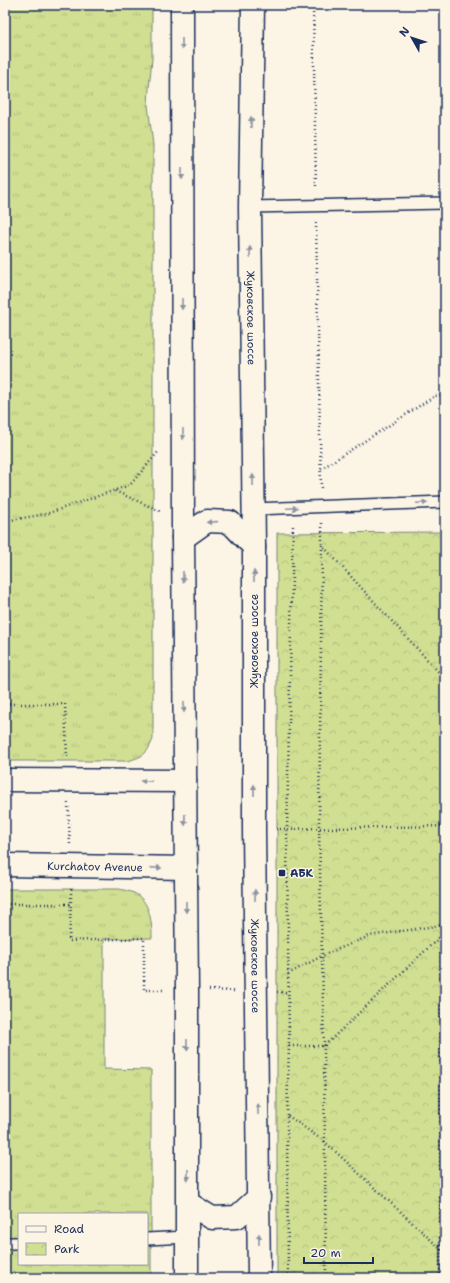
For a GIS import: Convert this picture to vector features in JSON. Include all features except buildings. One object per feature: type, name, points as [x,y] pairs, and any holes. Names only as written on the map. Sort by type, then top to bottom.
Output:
[{"type":"main road","points":[[182,5],[182,423],[187,990],[187,1278]]},
{"type":"main road","name":"Жуковское шоссе","points":[[253,5],[250,207],[254,546],[254,829],[259,1278]]},
{"type":"main road","points":[[183,529],[207,521],[230,522],[254,546]]},
{"type":"main road","points":[[5,780],[184,781]]},
{"type":"main road","name":"Kurchatov Avenue","points":[[5,865],[186,868]]},
{"type":"main road","points":[[188,1203],[212,1218],[237,1217],[259,1197]]},
{"type":"lane","points":[[250,207],[445,203]]},
{"type":"lane","points":[[253,509],[445,502]]},
{"type":"lane","points":[[148,1239],[187,1237]]},
{"type":"lane","points":[[5,1243],[18,1243]]},
{"type":"path","points":[[313,5],[322,507],[319,828],[324,1046],[326,1278]]},
{"type":"path","points":[[321,469],[435,396],[445,395]]},
{"type":"path","points":[[5,521],[46,514],[130,485],[182,423]]},
{"type":"path","points":[[115,491],[183,529]]},
{"type":"path","points":[[288,1278],[287,1115],[289,1046],[287,829],[293,508]]},
{"type":"path","points":[[322,545],[445,679]]},
{"type":"path","points":[[5,704],[65,704],[68,780]]},
{"type":"path","points":[[254,829],[445,826]]},
{"type":"path","points":[[440,1278],[441,936],[445,841]]},
{"type":"path","points":[[5,904],[71,904],[69,941],[144,938],[144,990],[187,990]]},
{"type":"path","points":[[288,974],[322,956],[369,936],[442,925]]},
{"type":"path","points":[[289,1046],[324,1046],[445,932]]},
{"type":"path","points":[[287,1115],[325,1142],[445,1253]]},
{"type":"green space","points":[[5,5],[152,5],[152,59],[148,105],[153,145],[153,739],[149,748],[144,754],[138,758],[128,761],[5,761]]},
{"type":"green space","points":[[445,532],[445,1278],[277,1278],[277,533]]},
{"type":"green space","points":[[5,889],[119,889],[134,893],[144,901],[149,912],[152,938],[104,939],[104,1069],[151,1070],[151,1278],[5,1278]]},
{"type":"place","name":"АБК","points":[[282,873]]}]
